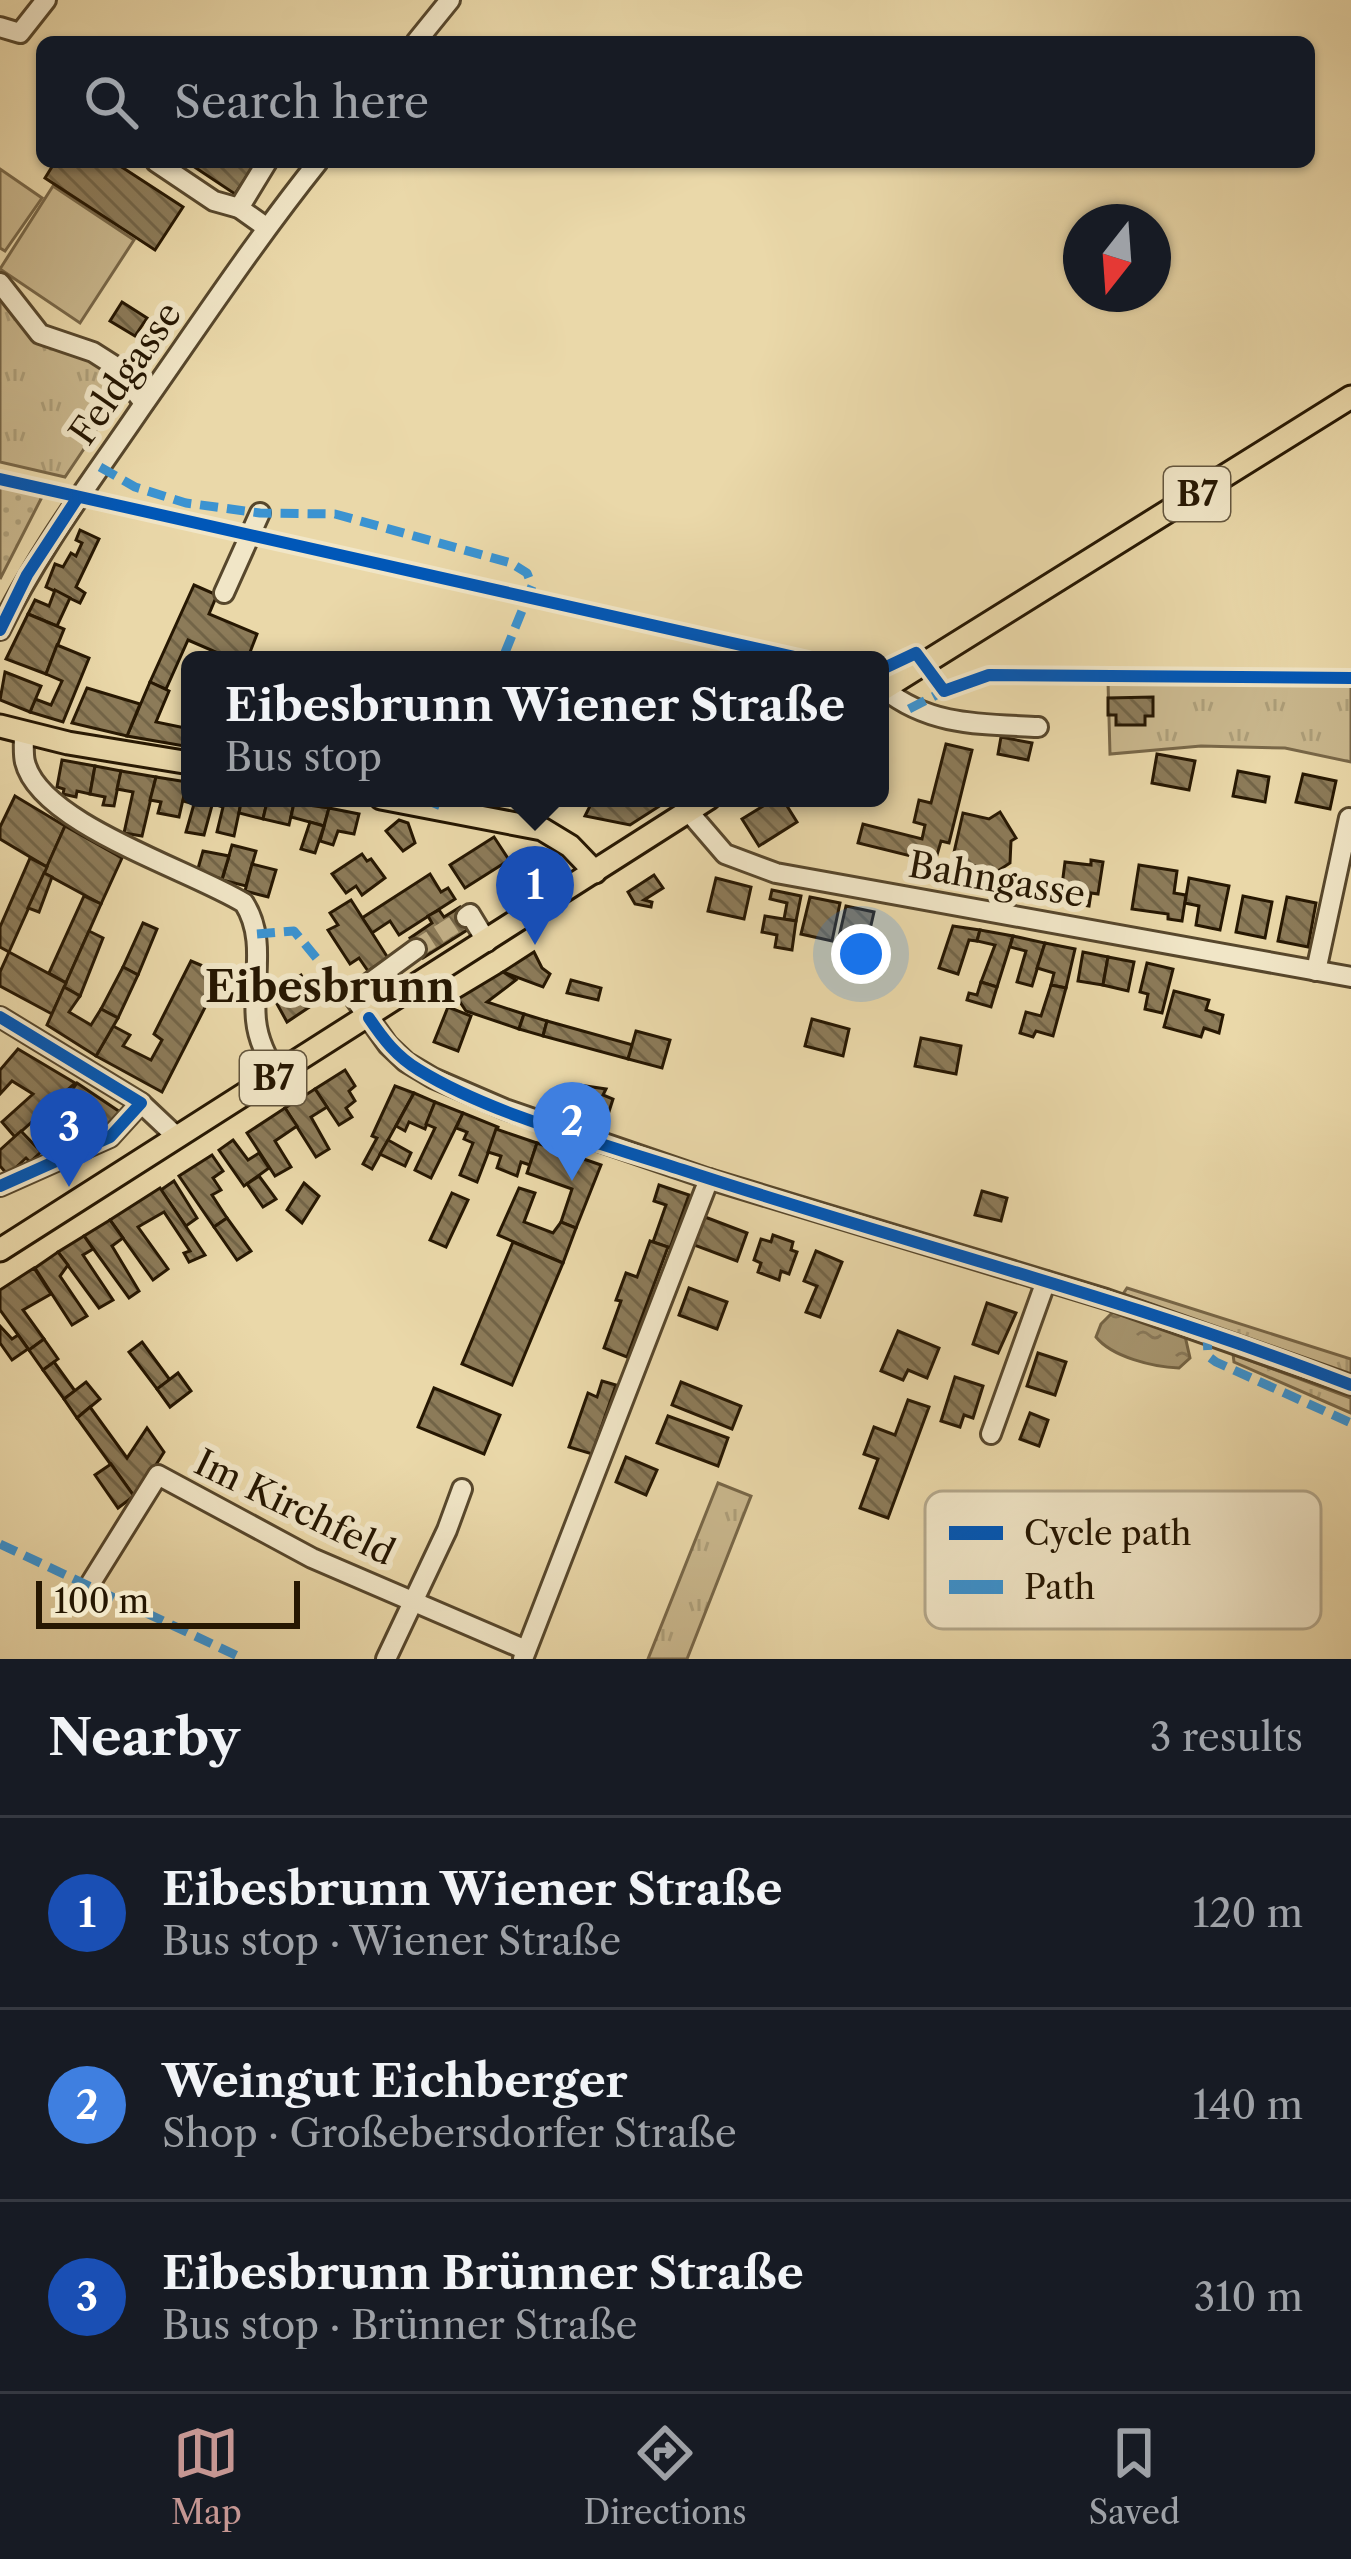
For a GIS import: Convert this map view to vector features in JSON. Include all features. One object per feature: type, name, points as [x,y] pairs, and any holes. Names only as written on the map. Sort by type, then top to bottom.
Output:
[{"type":"main road","name":"B7","points":[[889,686],[1351,397]]},
{"type":"main road","points":[[0,726],[181,761]]},
{"type":"main road","points":[[426,807],[542,830],[570,846],[596,872]]},
{"type":"main road","name":"B7","points":[[0,1250],[278,1075],[363,1011],[487,942],[694,807]]},
{"type":"street","points":[[0,27],[20,33],[46,0]]},
{"type":"street","points":[[421,36],[449,0]]},
{"type":"street","points":[[165,168],[214,201],[238,208],[266,227]]},
{"type":"street","points":[[238,208],[265,168]]},
{"type":"street","name":"Feldgasse","points":[[0,630],[27,575],[266,227],[314,168]]},
{"type":"street","points":[[0,283],[40,334],[92,352],[115,366],[144,404]]},
{"type":"street","points":[[224,592],[260,513]]},
{"type":"street","points":[[889,695],[928,715],[1038,727]]},
{"type":"street","points":[[24,734],[25,762],[51,801],[115,840],[244,904],[257,934],[259,1040],[278,1075]]},
{"type":"street","name":"Bahngasse","points":[[688,811],[725,854],[776,873],[1351,977]]},
{"type":"street","points":[[1316,971],[1348,818]]},
{"type":"street","points":[[466,917],[470,914],[487,942]]},
{"type":"street","points":[[416,949],[360,990],[355,999],[388,1046],[434,1078],[524,1116],[709,1179],[1046,1281],[1351,1385]]},
{"type":"street","points":[[0,1017],[141,1103],[177,1138]]},
{"type":"street","points":[[0,1186],[110,1137],[141,1103]]},
{"type":"street","name":"Im Kirchfeld","points":[[87,1588],[158,1475],[312,1558],[525,1655],[709,1179]]},
{"type":"street","points":[[992,1434],[1046,1281]]},
{"type":"street","points":[[386,1659],[462,1489]]},
{"type":"green space","points":[[0,169],[42,198],[5,251],[0,248]]},
{"type":"green space","points":[[53,186],[134,240],[80,323],[0,269]]},
{"type":"green space","points":[[0,296],[42,344],[86,356],[127,385],[65,477],[0,462]]},
{"type":"green space","points":[[0,486],[43,495],[0,579]]},
{"type":"green space","points":[[1108,682],[1351,684],[1351,762],[1285,748],[1201,746],[1110,754]]},
{"type":"green space","points":[[1127,1288],[1351,1359],[1351,1377],[1123,1294]]},
{"type":"green space","points":[[1233,1354],[1351,1398],[1351,1413],[1234,1362]]},
{"type":"green space","points":[[718,1483],[751,1496],[687,1659],[648,1659]]},
{"type":"water","points":[[1114,1311],[1185,1336],[1190,1358],[1179,1368],[1169,1367],[1112,1350],[1096,1337]]},
{"type":"building","points":[[51,168],[123,168],[183,207],[155,250],[45,178]]},
{"type":"building","points":[[196,168],[252,168],[235,194]]},
{"type":"building","points":[[122,302],[147,318],[135,336],[110,321]]},
{"type":"building","points":[[80,530],[99,539],[76,587],[85,593],[80,603],[46,587],[55,564],[63,567],[71,553],[76,556],[82,543],[76,540]]},
{"type":"building","points":[[194,585],[217,595],[209,614],[257,634],[250,651],[213,651],[188,640],[166,689],[150,682]]},
{"type":"building","points":[[55,590],[70,598],[57,626],[28,614],[35,600],[49,606]]},
{"type":"building","points":[[28,614],[64,629],[46,674],[6,659]]},
{"type":"building","points":[[57,645],[89,658],[63,722],[30,712],[35,699],[51,705],[62,681],[46,674]]},
{"type":"building","points":[[5,672],[41,686],[30,712],[0,700]]},
{"type":"building","points":[[150,682],[169,691],[156,722],[181,727],[181,745],[127,736]]},
{"type":"building","points":[[87,688],[140,704],[127,736],[72,723]]},
{"type":"building","points":[[1153,697],[1153,716],[1145,716],[1145,725],[1116,725],[1116,715],[1108,715],[1108,698]]},
{"type":"building","points":[[1001,737],[1032,743],[1028,760],[998,754]]},
{"type":"building","points":[[946,744],[972,750],[949,843],[941,841],[935,862],[858,843],[863,824],[922,839],[925,825],[914,822],[919,800],[931,803]]},
{"type":"building","points":[[1157,754],[1195,761],[1189,790],[1152,783]]},
{"type":"building","points":[[62,760],[95,766],[90,794],[77,791],[76,797],[57,787]]},
{"type":"building","points":[[95,766],[121,771],[114,806],[103,805],[105,797],[90,794]]},
{"type":"building","points":[[121,771],[156,777],[142,836],[124,833],[133,792],[117,789]]},
{"type":"building","points":[[1238,771],[1269,777],[1265,802],[1233,796]]},
{"type":"building","points":[[1303,774],[1336,781],[1330,809],[1296,802]]},
{"type":"building","points":[[156,777],[181,781],[179,817],[158,813],[161,802],[150,800]]},
{"type":"building","points":[[15,796],[65,826],[47,867],[0,839],[0,827]]},
{"type":"building","points":[[193,807],[212,807],[204,835],[186,832]]},
{"type":"building","points":[[223,807],[240,807],[234,836],[217,832]]},
{"type":"building","points":[[240,807],[266,807],[263,819],[239,813]]},
{"type":"building","points":[[266,807],[293,807],[289,825],[263,819]]},
{"type":"building","points":[[293,807],[329,808],[324,826],[291,817]]},
{"type":"building","points":[[590,807],[658,807],[630,825],[585,816]]},
{"type":"building","points":[[761,807],[788,807],[797,822],[759,846],[742,819]]},
{"type":"building","points":[[329,808],[359,814],[354,834],[338,831],[333,845],[320,841]]},
{"type":"building","points":[[1000,812],[1016,838],[1011,841],[1010,863],[984,880],[975,866],[952,861],[963,813],[989,819]]},
{"type":"building","points":[[399,820],[408,823],[415,843],[403,851],[386,831]]},
{"type":"building","points":[[310,822],[324,826],[315,853],[301,849]]},
{"type":"building","points":[[65,826],[122,858],[101,904],[44,873]]},
{"type":"building","points":[[494,837],[509,860],[465,888],[450,865]]},
{"type":"building","points":[[232,845],[256,851],[246,886],[222,880]]},
{"type":"building","points":[[203,851],[229,856],[222,879],[197,872]]},
{"type":"building","points":[[362,854],[385,878],[362,895],[356,886],[346,893],[332,874]]},
{"type":"building","points":[[30,858],[47,867],[9,952],[0,947],[0,927]]},
{"type":"building","points":[[1091,860],[1103,862],[1098,894],[1091,893],[1089,906],[1060,901],[1065,862],[1091,865]]},
{"type":"building","points":[[252,864],[276,870],[268,897],[245,891]]},
{"type":"building","points":[[1139,865],[1177,871],[1174,893],[1186,895],[1182,921],[1132,909]]},
{"type":"building","points":[[44,873],[52,877],[39,912],[28,908]]},
{"type":"building","points":[[430,874],[441,892],[448,888],[455,899],[399,935],[390,921],[372,933],[362,918]]},
{"type":"building","points":[[654,875],[663,888],[644,900],[652,902],[651,907],[635,904],[628,892]]},
{"type":"building","points":[[716,878],[751,887],[744,919],[708,911]]},
{"type":"building","points":[[1189,878],[1229,886],[1220,930],[1196,925],[1199,906],[1185,903]]},
{"type":"building","points":[[772,890],[801,896],[796,921],[784,919],[787,903],[770,899]]},
{"type":"building","points":[[84,896],[101,904],[66,983],[49,973]]},
{"type":"building","points":[[1243,896],[1272,902],[1265,938],[1236,932]]},
{"type":"building","points":[[810,897],[840,903],[832,941],[801,934]]},
{"type":"building","points":[[1287,897],[1316,903],[1308,947],[1278,941]]},
{"type":"building","points":[[351,900],[388,958],[368,971],[359,958],[350,964],[328,930],[338,925],[330,913]]},
{"type":"building","points":[[846,906],[874,912],[866,947],[838,941]]},
{"type":"building","points":[[460,907],[472,927],[423,958],[410,938],[432,923],[428,916],[439,910],[444,917]]},
{"type":"building","points":[[765,916],[796,921],[792,950],[775,947],[777,935],[762,932]]},
{"type":"building","points":[[143,923],[157,929],[138,975],[123,967]]},
{"type":"building","points":[[953,926],[980,930],[977,941],[969,940],[958,974],[939,968]]},
{"type":"building","points":[[980,930],[1013,936],[997,987],[981,982],[995,945],[977,941]]},
{"type":"building","points":[[89,931],[103,938],[80,996],[64,987]]},
{"type":"building","points":[[1013,936],[1045,943],[1032,986],[1017,982],[1026,951],[1010,947]]},
{"type":"building","points":[[1045,943],[1075,949],[1066,988],[1051,985],[1054,973],[1037,968]]},
{"type":"building","points":[[9,952],[66,983],[52,1014],[0,986]]},
{"type":"building","points":[[534,952],[550,974],[543,987],[503,972]]},
{"type":"building","points":[[1083,952],[1108,957],[1103,985],[1078,981]]},
{"type":"building","points":[[1108,957],[1134,962],[1128,991],[1103,985]]},
{"type":"building","points":[[191,961],[222,974],[162,1092],[96,1056],[113,1026],[130,1035],[123,1046],[151,1060],[162,1040],[154,1034]]},
{"type":"building","points":[[1147,963],[1173,969],[1162,1013],[1145,1009],[1148,994],[1140,992]]},
{"type":"building","points":[[123,967],[138,975],[118,1018],[101,1009]]},
{"type":"building","points":[[503,972],[516,980],[487,1002],[524,1014],[519,1029],[466,1011],[458,999]]},
{"type":"building","points":[[301,975],[317,1002],[287,1022],[271,993]]},
{"type":"building","points":[[571,980],[601,988],[598,1000],[567,993]]},
{"type":"building","points":[[981,982],[997,987],[991,1007],[967,1000],[969,993],[977,995]]},
{"type":"building","points":[[1051,985],[1066,988],[1053,1036],[1020,1033],[1026,1012],[1041,1016]]},
{"type":"building","points":[[64,987],[80,996],[69,1012],[91,1025],[101,1009],[118,1018],[96,1056],[47,1025]]},
{"type":"building","points":[[1174,991],[1209,1000],[1206,1010],[1223,1015],[1219,1033],[1204,1028],[1201,1037],[1164,1027]]},
{"type":"building","points":[[448,1007],[471,1016],[458,1051],[434,1042]]},
{"type":"building","points":[[524,1014],[547,1021],[543,1036],[519,1029]]},
{"type":"building","points":[[812,1019],[849,1029],[843,1056],[805,1046]]},
{"type":"building","points":[[547,1021],[633,1045],[628,1059],[543,1036]]},
{"type":"building","points":[[636,1031],[670,1040],[662,1068],[628,1059]]},
{"type":"building","points":[[921,1038],[961,1046],[956,1074],[915,1066]]},
{"type":"building","points":[[18,1049],[75,1083],[15,1137],[2,1122],[33,1094],[12,1081],[0,1094],[0,1070]]},
{"type":"building","points":[[345,1070],[355,1086],[349,1091],[355,1101],[346,1108],[352,1117],[339,1125],[315,1089]]},
{"type":"building","points":[[77,1083],[120,1112],[106,1132],[95,1125],[89,1132],[72,1121],[78,1113],[63,1103]]},
{"type":"building","points":[[579,1085],[606,1089],[603,1095],[613,1099],[605,1124],[570,1111]]},
{"type":"building","points":[[395,1086],[414,1093],[372,1169],[363,1164]]},
{"type":"building","points":[[315,1089],[327,1107],[311,1117],[329,1149],[316,1157],[285,1108]]},
{"type":"building","points":[[414,1093],[435,1102],[425,1129],[409,1122],[405,1131],[396,1126]]},
{"type":"building","points":[[435,1102],[463,1113],[431,1178],[415,1170],[435,1128],[426,1124]]},
{"type":"building","points":[[285,1108],[297,1126],[275,1141],[291,1167],[275,1176],[247,1133]]},
{"type":"building","points":[[463,1113],[498,1127],[477,1182],[460,1175],[473,1143],[464,1139],[467,1132],[456,1128]]},
{"type":"building","points":[[496,1129],[537,1143],[530,1165],[521,1162],[517,1176],[497,1168],[501,1156],[488,1152]]},
{"type":"building","points":[[21,1131],[41,1152],[30,1162],[26,1158],[8,1175],[0,1166],[0,1150]]},
{"type":"building","points":[[233,1140],[248,1160],[259,1153],[269,1168],[244,1186],[219,1150]]},
{"type":"building","points":[[388,1140],[411,1153],[405,1166],[380,1154]]},
{"type":"building","points":[[537,1143],[601,1165],[576,1228],[561,1222],[572,1189],[527,1173]]},
{"type":"building","points":[[212,1155],[223,1171],[213,1178],[221,1190],[212,1195],[227,1218],[214,1227],[179,1176]]},
{"type":"building","points":[[259,1176],[276,1199],[263,1207],[247,1184]]},
{"type":"building","points":[[174,1181],[197,1218],[186,1226],[161,1190]]},
{"type":"building","points":[[304,1183],[319,1196],[302,1223],[287,1210]]},
{"type":"building","points":[[659,1185],[689,1195],[670,1248],[653,1242],[666,1205],[654,1201]]},
{"type":"building","points":[[160,1188],[205,1255],[189,1262],[184,1253],[190,1251],[164,1212],[138,1227],[168,1269],[153,1280],[110,1220]]},
{"type":"building","points":[[519,1188],[535,1193],[524,1222],[553,1233],[561,1222],[576,1228],[563,1263],[498,1235]]},
{"type":"building","points":[[982,1191],[1007,1198],[1001,1221],[975,1215]]},
{"type":"building","points":[[452,1193],[468,1200],[446,1247],[430,1240]]},
{"type":"building","points":[[705,1217],[747,1233],[737,1261],[694,1245]]},
{"type":"building","points":[[227,1218],[251,1251],[237,1260],[214,1227]]},
{"type":"building","points":[[110,1220],[123,1238],[112,1246],[139,1291],[129,1298],[84,1236]]},
{"type":"building","points":[[773,1235],[793,1242],[791,1250],[797,1252],[789,1274],[781,1271],[779,1280],[758,1272],[761,1263],[754,1260],[761,1239],[771,1242]]},
{"type":"building","points":[[84,1236],[93,1249],[83,1255],[113,1300],[99,1308],[58,1252]]},
{"type":"building","points":[[650,1241],[668,1247],[627,1357],[604,1348],[626,1273],[637,1277]]},
{"type":"building","points":[[513,1242],[563,1263],[512,1385],[462,1364]]},
{"type":"building","points":[[816,1251],[842,1262],[820,1317],[806,1312],[817,1286],[804,1281]]},
{"type":"building","points":[[58,1252],[68,1265],[60,1276],[87,1316],[72,1325],[35,1268]]},
{"type":"building","points":[[34,1268],[51,1294],[23,1310],[44,1339],[29,1350],[0,1310],[0,1290]]},
{"type":"building","points":[[689,1288],[727,1302],[717,1329],[679,1315]]},
{"type":"building","points":[[987,1303],[1016,1313],[998,1353],[973,1344]]},
{"type":"building","points":[[0,1326],[12,1339],[18,1335],[28,1349],[12,1360],[0,1343]]},
{"type":"building","points":[[898,1331],[939,1348],[927,1378],[908,1370],[903,1380],[881,1371]]},
{"type":"building","points":[[44,1339],[58,1359],[43,1370],[29,1350]]},
{"type":"building","points":[[142,1342],[170,1380],[157,1389],[129,1352]]},
{"type":"building","points":[[1038,1353],[1066,1362],[1055,1395],[1027,1386]]},
{"type":"building","points":[[54,1362],[75,1391],[64,1399],[43,1370]]},
{"type":"building","points":[[178,1373],[191,1391],[170,1407],[157,1389]]},
{"type":"building","points":[[955,1377],[983,1386],[973,1418],[964,1415],[960,1427],[941,1421]]},
{"type":"building","points":[[602,1381],[616,1385],[592,1454],[569,1447],[588,1393],[597,1397]]},
{"type":"building","points":[[86,1382],[100,1399],[77,1418],[64,1399]]},
{"type":"building","points":[[681,1382],[741,1406],[732,1429],[672,1405]]},
{"type":"building","points":[[434,1388],[500,1415],[484,1454],[418,1427]]},
{"type":"building","points":[[908,1400],[929,1407],[888,1518],[860,1508],[878,1459],[864,1454],[874,1427],[895,1435]]},
{"type":"building","points":[[90,1407],[127,1458],[147,1428],[164,1452],[135,1498],[77,1418]]},
{"type":"building","points":[[1030,1413],[1048,1420],[1039,1446],[1020,1439]]},
{"type":"building","points":[[668,1416],[728,1438],[718,1466],[657,1443]]},
{"type":"building","points":[[626,1457],[657,1470],[646,1495],[616,1482]]},
{"type":"building","points":[[111,1464],[134,1496],[118,1508],[95,1475]]},
{"type":"tunnel","points":[[416,949],[466,917]]},
{"type":"marked path","points":[[100,467],[135,487],[186,503],[260,513],[335,514],[511,563],[527,573],[532,586],[506,651]]},
{"type":"marked path","points":[[909,709],[944,691]]},
{"type":"marked path","points":[[257,934],[294,931],[333,978],[360,990]]},
{"type":"marked path","points":[[1207,1332],[1208,1356],[1216,1362],[1351,1423]]},
{"type":"marked path","points":[[0,1544],[244,1659]]},
{"type":"cycle path","points":[[0,479],[768,651]]},
{"type":"cycle path","points":[[0,630],[27,575],[78,497]]},
{"type":"cycle path","points":[[889,666],[916,653],[944,691],[989,675],[1351,678]]},
{"type":"cycle path","points":[[0,1017],[141,1103],[110,1137],[0,1186]]},
{"type":"cycle path","points":[[369,1018],[411,1065],[513,1114],[1186,1326],[1351,1385]]},
{"type":"place","name":"Eibesbrunn Wiener Straße","points":[[535,945]]},
{"type":"place","name":"Weingut Eichberger","points":[[572,1181]]},
{"type":"place","name":"Eibesbrunn Brünner Straße","points":[[69,1187]]},
{"type":"district","name":"Eibesbrunn","points":[[330,987]]}]
